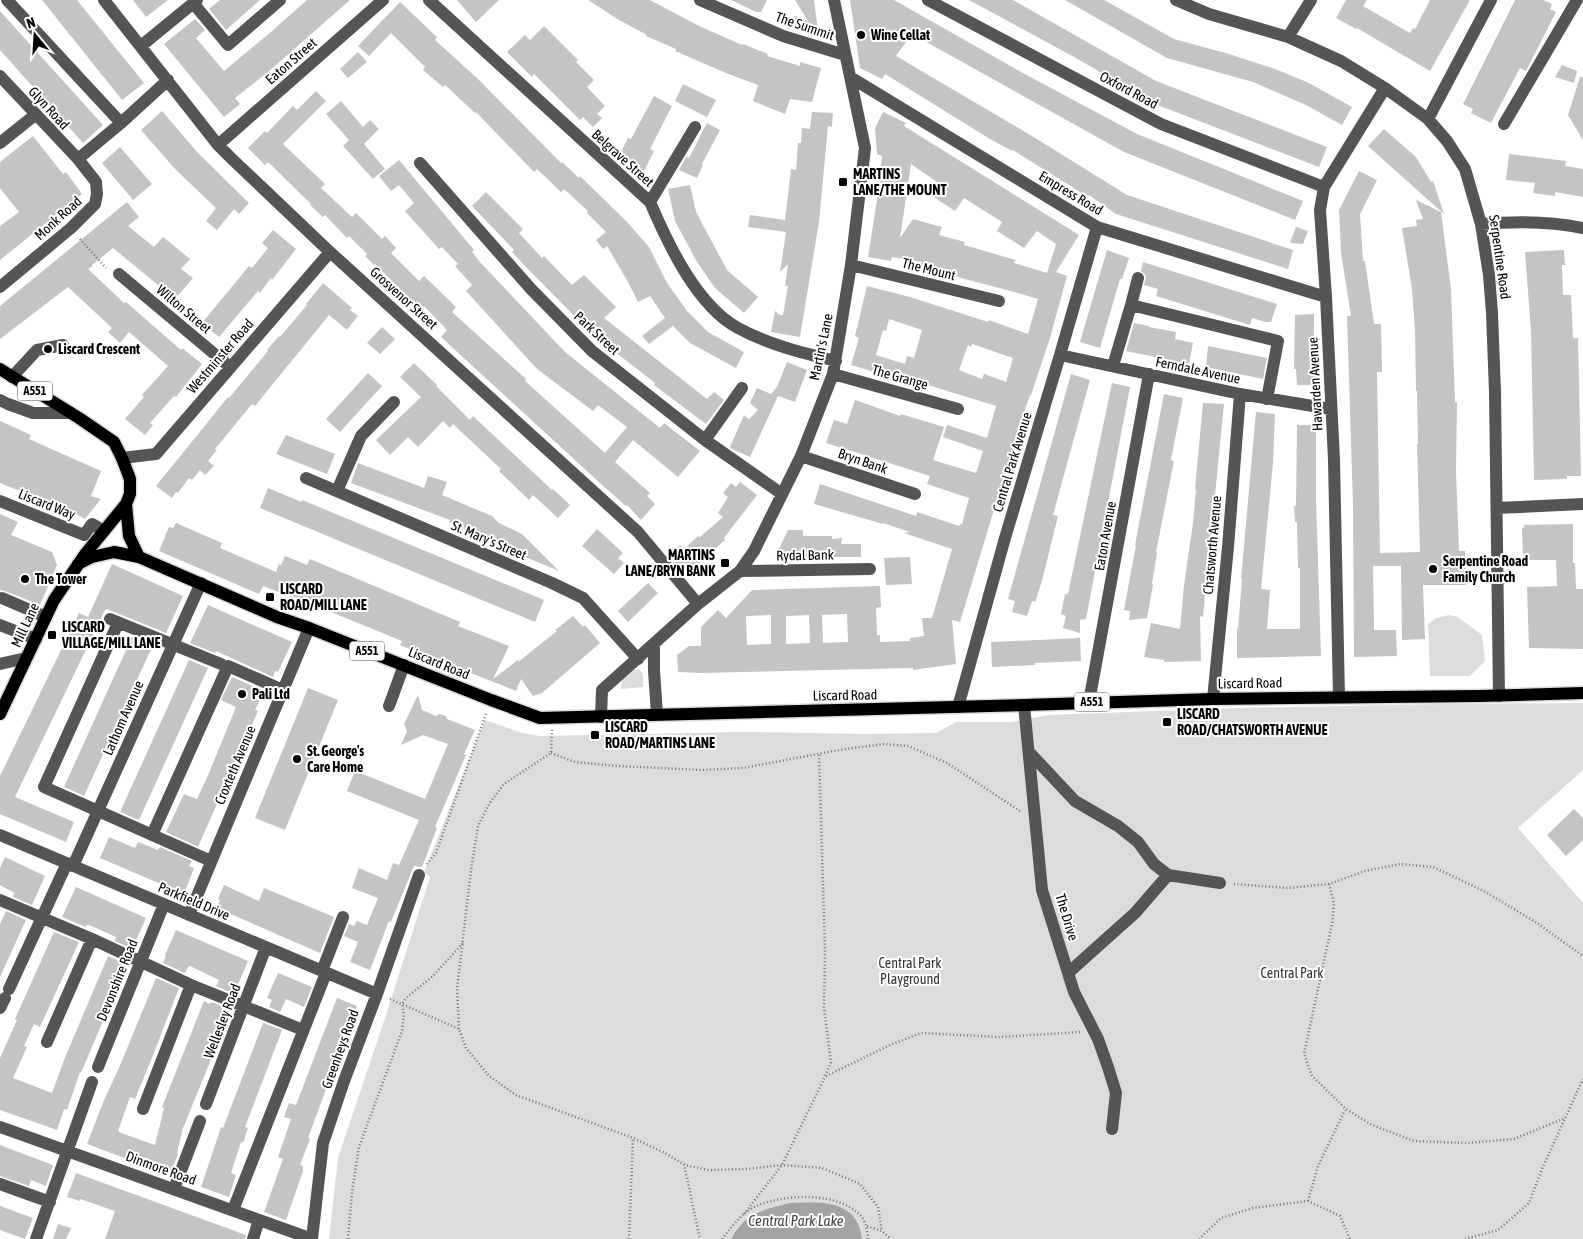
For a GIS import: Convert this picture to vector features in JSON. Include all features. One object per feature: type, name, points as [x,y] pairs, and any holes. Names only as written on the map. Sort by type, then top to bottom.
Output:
[{"type":"main road","name":"A551","points":[[0,370],[71,413],[114,442],[130,479],[130,494],[126,504],[104,531]]},
{"type":"main road","name":"A551","points":[[126,504],[129,536],[139,557]]},
{"type":"main road","name":"Mill Lane","points":[[0,714],[54,600],[78,564],[104,531]]},
{"type":"main road","name":"Liscard Road","points":[[78,564],[92,557],[114,552],[139,557],[278,616],[540,718],[1213,698],[1500,696],[1583,693]]},
{"type":"street","points":[[7,0],[121,123]]},
{"type":"street","name":"Grosvenor Street","points":[[104,0],[218,145],[330,252],[638,532],[698,604]]},
{"type":"street","points":[[141,46],[195,2],[228,45],[280,0]]},
{"type":"street","name":"Eaton Street","points":[[218,145],[384,0]]},
{"type":"street","name":"Belgrave Street","points":[[429,0],[650,202],[662,230],[697,290],[719,314],[738,328],[783,347],[836,361]]},
{"type":"street","name":"The Summit","points":[[700,0],[783,36],[845,56]]},
{"type":"street","name":"Martin's Lane","points":[[601,717],[602,690],[698,604],[740,571],[754,551],[801,456],[833,374],[851,265],[865,148],[834,0]]},
{"type":"street","name":"Oxford Road","points":[[928,0],[1161,124],[1324,187]]},
{"type":"street","name":"Serpentine Road","points":[[1176,0],[1209,14],[1288,37],[1341,61],[1385,88],[1428,119],[1447,141],[1466,169],[1481,224],[1489,275],[1492,313],[1500,696]]},
{"type":"street","points":[[1288,37],[1310,0]]},
{"type":"street","points":[[1428,119],[1491,0]]},
{"type":"street","points":[[1504,124],[1577,0]]},
{"type":"street","name":"Glyn Road","points":[[0,76],[78,159]]},
{"type":"street","name":"Empress Road","points":[[850,76],[1097,227],[1326,297]]},
{"type":"street","points":[[78,159],[168,80]]},
{"type":"street","name":"Hawarden Avenue","points":[[1339,696],[1334,460],[1320,210],[1324,187],[1385,88]]},
{"type":"street","points":[[0,143],[35,114]]},
{"type":"street","points":[[650,202],[695,127]]},
{"type":"street","name":"Monk Road","points":[[0,287],[71,228],[95,204],[97,194],[96,182],[78,159]]},
{"type":"street","name":"Park Street","points":[[420,163],[531,289],[592,352],[705,440],[782,494]]},
{"type":"street","points":[[1481,224],[1539,222],[1583,228]]},
{"type":"street","name":"Central Park Avenue","points":[[958,707],[1005,538],[1097,227]]},
{"type":"street","name":"Westminster Road","points":[[122,458],[156,454],[330,252]]},
{"type":"street","name":"The Mount","points":[[851,265],[999,302]]},
{"type":"street","name":"Wilton Street","points":[[119,274],[230,367]]},
{"type":"street","points":[[1113,366],[1138,278]]},
{"type":"street","points":[[1131,305],[1278,341],[1267,399]]},
{"type":"street","points":[[12,377],[37,350],[63,345]]},
{"type":"street","name":"Ferndale Avenue","points":[[1060,355],[1240,394],[1331,409]]},
{"type":"street","name":"The Grange","points":[[833,374],[958,409]]},
{"type":"street","name":"Eaton Avenue","points":[[1089,702],[1149,374]]},
{"type":"street","points":[[705,440],[742,388]]},
{"type":"street","name":"Chatsworth Avenue","points":[[1213,698],[1240,394]]},
{"type":"street","points":[[0,400],[33,413],[71,413]]},
{"type":"street","points":[[337,491],[361,436],[394,402]]},
{"type":"street","name":"Bryn Bank","points":[[801,456],[915,494]]},
{"type":"street","name":"St. Mary's Street","points":[[306,478],[583,598],[638,659]]},
{"type":"street","name":"Liscard Way","points":[[0,501],[84,535],[92,524],[104,531]]},
{"type":"street","points":[[1497,508],[1583,504]]},
{"type":"street","name":"Rydal Bank","points":[[740,571],[870,569]]},
{"type":"street","name":"Lathom Avenue","points":[[5,998],[42,918],[98,811],[201,583]]},
{"type":"street","points":[[2,598],[46,617]]},
{"type":"street","points":[[211,861],[44,787],[114,621],[221,664]]},
{"type":"street","points":[[0,625],[36,639]]},
{"type":"street","name":"Croxteth Avenue","points":[[189,915],[309,628]]},
{"type":"street","points":[[654,645],[657,714]]},
{"type":"street","points":[[0,664],[26,658]]},
{"type":"street","points":[[152,835],[228,666],[283,690]]},
{"type":"street","points":[[389,706],[404,666]]},
{"type":"street","name":"The Drive","points":[[1024,705],[1042,890],[1074,992],[1094,1031],[1116,1093],[1112,1129]]},
{"type":"street","points":[[1028,752],[1075,801],[1118,826],[1138,842],[1154,864],[1168,875],[1220,883]]},
{"type":"street","name":"Parkfield Drive","points":[[0,835],[376,994]]},
{"type":"street","name":"Greenheys Road","points":[[312,1239],[323,1143],[418,875]]},
{"type":"street","points":[[1068,973],[1135,913],[1168,875]]},
{"type":"street","points":[[0,900],[92,939],[191,985],[303,1030]]},
{"type":"street","name":"Devonshire Road","points":[[98,1067],[164,904]]},
{"type":"street","points":[[233,1210],[303,1030],[343,917]]},
{"type":"street","points":[[47,1042],[92,939]]},
{"type":"street","name":"Wellesley Road","points":[[206,1104],[266,948]]},
{"type":"street","points":[[143,1110],[191,985]]},
{"type":"street","points":[[36,1239],[92,1082]]},
{"type":"street","points":[[174,1189],[200,1121]]},
{"type":"street","name":"Dinmore Road","points":[[0,1127],[312,1239]]},
{"type":"street","points":[[0,1184],[50,1202]]},
{"type":"street","points":[[253,1239],[259,1220]]},
{"type":"path","points":[[71,228],[105,268],[119,274]]},
{"type":"path","points":[[418,875],[436,854],[491,700]]},
{"type":"path","points":[[552,718],[551,753],[504,784],[489,804],[478,826],[471,870],[458,989],[459,1029],[466,1048],[489,1076],[516,1095],[633,1138],[684,1164],[708,1170],[747,1169],[782,1165],[822,1168],[860,1184],[878,1207],[882,1230]]},
{"type":"path","points":[[551,753],[575,762],[702,770],[743,768],[839,750],[884,744],[908,746],[947,763],[1026,814],[1035,813]]},
{"type":"path","points":[[722,1239],[782,1165],[831,1062],[824,1007],[825,941],[819,754]]},
{"type":"path","points":[[1220,883],[1288,888],[1329,884],[1365,871],[1400,864],[1433,867],[1484,891],[1537,923],[1583,956]]},
{"type":"path","points":[[1329,884],[1334,903],[1332,924],[1304,1054],[1312,1076],[1346,1109],[1372,1125],[1414,1141],[1468,1143],[1514,1139],[1565,1118]]},
{"type":"path","points":[[348,1239],[352,1192],[359,1147],[402,1031],[404,1014],[402,1004],[406,998],[432,976],[464,941]]},
{"type":"path","points":[[396,1002],[459,1029]]},
{"type":"path","points":[[825,1076],[890,1045],[921,1033],[999,1037],[1094,1031]]},
{"type":"path","points":[[1465,1239],[1498,1230],[1529,1203],[1583,1080]]},
{"type":"path","points":[[1308,1201],[1318,1166],[1346,1109]]},
{"type":"path","points":[[629,1239],[633,1138]]},
{"type":"path","points":[[684,1164],[700,1239]]},
{"type":"path","points":[[744,1214],[758,1205],[787,1198],[816,1198],[839,1201],[860,1214],[867,1226],[868,1239]]},
{"type":"path","points":[[1198,1239],[1222,1218],[1253,1208],[1308,1201],[1340,1216],[1350,1239]]},
{"type":"path","points":[[867,1226],[882,1230],[891,1239]]},
{"type":"green space","points":[[1449,615],[1458,617],[1482,635],[1485,661],[1470,676],[1430,676],[1428,624],[1436,618]]},
{"type":"green space","points":[[639,669],[643,674],[643,687],[621,689],[625,674]]},
{"type":"green space","name":"Central Park","points":[[1583,703],[1583,770],[1518,828],[1583,903],[1583,1239],[329,1239],[338,1158],[430,877],[424,872],[485,720],[522,733],[540,736],[741,732],[936,733],[956,722],[1012,722],[1048,715],[1238,708]]},
{"type":"water","name":"Central Park Lake","points":[[790,1203],[826,1203],[845,1210],[853,1216],[859,1226],[862,1239],[731,1239],[736,1230],[748,1218],[771,1208]]},
{"type":"building","points":[[42,0],[77,0],[144,83],[122,100]]},
{"type":"building","points":[[133,0],[168,0],[146,17]]},
{"type":"building","points":[[220,0],[260,0],[226,30],[209,9]]},
{"type":"building","points":[[307,0],[350,0],[268,72],[235,98],[240,104],[224,117],[164,44],[195,19],[205,30],[196,38],[224,71]]},
{"type":"building","points":[[457,0],[499,0],[476,22]]},
{"type":"building","points":[[588,0],[650,0],[697,25],[768,54],[767,56],[800,66],[800,62],[821,68],[812,102],[790,99],[785,114],[753,101],[758,85],[675,51],[676,49],[646,36]]},
{"type":"building","points":[[731,0],[767,0],[761,12],[756,12]]},
{"type":"building","points":[[795,0],[814,0],[819,38],[792,27],[795,16],[808,21]]},
{"type":"building","points":[[850,0],[894,0],[1021,72],[1137,134],[1303,201],[1295,220],[1124,152],[912,34],[896,56],[1032,136],[1127,195],[1293,250],[1288,269],[1116,214],[1089,195],[1088,197],[1013,150],[990,139],[885,74],[882,79],[860,68]]},
{"type":"building","points":[[969,0],[1013,0],[1156,81],[1327,147],[1319,167],[1155,104],[1076,58]]},
{"type":"building","points":[[1065,0],[1104,0],[1174,39],[1275,69],[1307,82],[1352,107],[1342,125],[1306,105],[1253,82],[1167,58]]},
{"type":"building","points":[[1346,0],[1367,0],[1363,6],[1410,33],[1413,28],[1415,29],[1430,0],[1470,0],[1430,71],[1357,28],[1336,18]]},
{"type":"building","points":[[1515,0],[1543,0],[1552,4],[1550,9],[1556,12],[1526,71],[1520,68],[1491,123],[1471,113],[1473,109],[1463,104]]},
{"type":"building","points":[[400,2],[437,37],[435,40],[477,78],[561,163],[579,178],[580,176],[627,222],[649,247],[667,283],[687,311],[708,332],[744,352],[736,368],[690,343],[673,326],[649,344],[642,336],[665,318],[650,296],[638,302],[607,246],[603,249],[596,240],[606,232],[587,213],[588,211],[564,189],[561,192],[537,169],[534,172],[476,112],[445,85],[443,87],[423,70],[425,67],[391,33],[369,56],[358,46]]},
{"type":"building","points":[[0,11],[103,125],[83,143],[0,50]]},
{"type":"building","points":[[544,26],[578,60],[576,62],[594,80],[587,87],[605,106],[597,114],[602,118],[593,127],[583,117],[580,120],[534,74],[532,77],[507,52],[525,35],[530,40]]},
{"type":"building","points":[[358,52],[367,62],[348,78],[340,69]]},
{"type":"building","points":[[1562,65],[1577,71],[1574,83],[1555,77]]},
{"type":"building","points":[[1580,77],[1583,77],[1583,140],[1568,115]]},
{"type":"building","points":[[683,84],[716,100],[707,117],[675,101]]},
{"type":"building","points":[[316,91],[326,101],[283,144],[325,184],[321,188],[352,217],[356,213],[382,239],[385,236],[396,248],[391,253],[419,281],[424,276],[456,307],[452,312],[526,379],[525,381],[605,453],[627,427],[598,405],[593,411],[537,369],[466,291],[472,285],[455,266],[458,264],[442,247],[439,249],[405,211],[414,203],[399,185],[391,191],[379,176],[399,160],[474,250],[472,252],[479,261],[565,352],[660,428],[664,423],[700,451],[678,477],[633,440],[615,462],[650,493],[647,496],[655,504],[641,520],[627,505],[601,484],[441,337],[447,330],[424,306],[421,310],[365,256],[367,254],[349,236],[347,238],[325,215],[323,217],[310,205],[268,162],[265,165],[248,148],[265,131],[267,133],[293,106],[297,110]]},
{"type":"building","points":[[654,96],[672,106],[650,149],[654,151],[644,171],[618,158],[628,138],[631,139]]},
{"type":"building","points":[[341,101],[363,127],[370,120],[379,129],[364,144],[385,169],[373,179],[343,146],[349,140],[326,114]]},
{"type":"building","points":[[162,111],[198,153],[249,203],[239,214],[234,209],[217,230],[206,221],[216,208],[175,169],[141,130]]},
{"type":"building","points":[[812,112],[833,113],[832,127],[828,126],[819,222],[800,337],[771,332],[775,311],[783,315],[788,286],[785,286],[788,264],[780,272],[786,232],[748,227],[750,215],[785,220],[791,169],[796,170],[798,143],[801,143],[802,128],[810,129]]},
{"type":"building","points":[[883,112],[906,123],[904,126],[1079,235],[1056,272],[1067,276],[1050,338],[1019,427],[960,622],[952,620],[956,664],[913,670],[913,668],[678,672],[677,655],[689,646],[701,646],[701,627],[718,610],[726,618],[752,590],[880,586],[881,607],[876,608],[877,635],[880,635],[880,642],[910,641],[910,638],[924,636],[922,618],[932,618],[952,549],[904,533],[910,532],[883,523],[814,504],[820,484],[916,516],[917,512],[959,526],[962,524],[969,498],[927,484],[930,476],[826,443],[834,420],[847,424],[855,400],[900,416],[901,414],[944,427],[933,460],[976,473],[983,451],[943,437],[947,425],[987,438],[996,406],[886,372],[885,375],[851,365],[859,338],[855,336],[867,286],[910,297],[988,322],[989,320],[1028,334],[1038,299],[961,278],[921,265],[922,262],[892,257],[891,261],[868,257],[882,156],[877,154],[875,128]],"holes":[[[911,164],[937,182],[929,194],[955,211],[964,198],[1002,222],[997,231],[1024,248],[1037,231],[1056,244],[1047,273],[1014,263],[1016,260],[964,245],[965,242],[939,235],[942,227],[913,219],[900,238]],[[889,319],[922,330],[914,358],[907,356],[905,364],[876,355],[883,330],[886,331]],[[972,344],[1013,358],[1006,382],[984,374],[982,379],[959,370],[968,345],[971,347]],[[847,614],[848,642],[823,643],[822,615]],[[771,615],[771,644],[747,645],[746,616]],[[809,615],[810,643],[786,644],[786,616]]]},
{"type":"building","points":[[707,123],[720,130],[702,164],[697,178],[679,170],[686,157],[689,158]]},
{"type":"building","points":[[1384,129],[1416,157],[1431,182],[1433,181],[1444,214],[1368,146]]},
{"type":"building","points":[[33,136],[63,174],[66,172],[82,194],[0,260],[0,226],[19,212],[0,188],[0,162]]},
{"type":"building","points":[[120,147],[152,184],[133,200],[102,163]]},
{"type":"building","points":[[1509,154],[1566,161],[1565,166],[1583,169],[1583,197],[1555,192],[1555,196],[1533,193],[1535,183],[1506,180]]},
{"type":"building","points":[[1359,171],[1377,180],[1360,214],[1363,261],[1365,261],[1374,324],[1381,324],[1382,372],[1377,372],[1380,553],[1420,552],[1415,330],[1412,289],[1402,228],[1417,226],[1416,220],[1423,219],[1416,200],[1441,212],[1451,289],[1455,402],[1457,402],[1456,471],[1459,551],[1465,551],[1466,585],[1423,585],[1425,639],[1402,640],[1401,566],[1373,566],[1374,630],[1396,630],[1397,656],[1354,657],[1353,506],[1347,316],[1351,316],[1341,253],[1339,210]]},
{"type":"building","points":[[690,185],[696,212],[727,270],[758,297],[744,313],[715,288],[697,262],[675,221],[668,189]]},
{"type":"building","points":[[486,192],[523,229],[519,233],[542,258],[544,256],[572,285],[584,275],[616,307],[604,318],[707,399],[714,392],[724,400],[706,424],[654,385],[655,383],[592,334],[525,266],[512,252],[514,250],[472,206]]},
{"type":"building","points":[[127,202],[139,217],[128,226],[154,247],[163,237],[190,259],[181,269],[193,278],[175,299],[113,248],[88,269],[124,303],[126,302],[181,350],[182,348],[202,364],[176,397],[174,396],[150,423],[153,425],[145,435],[125,419],[144,397],[142,395],[168,366],[129,332],[120,343],[108,332],[112,328],[68,287],[0,339],[0,306]]},
{"type":"building","points":[[1296,227],[1308,231],[1303,244],[1290,243]]},
{"type":"building","points":[[273,230],[296,249],[272,280],[271,278],[260,293],[258,291],[219,337],[202,323],[249,266],[252,268],[268,248],[262,243]]},
{"type":"building","points":[[1107,250],[1129,258],[1122,279],[1120,279],[1100,348],[1080,342]]},
{"type":"building","points":[[1564,250],[1565,265],[1562,265],[1563,295],[1571,295],[1573,338],[1578,338],[1581,476],[1567,476],[1567,479],[1534,480],[1531,331],[1525,252]]},
{"type":"building","points":[[1143,262],[1277,304],[1271,322],[1252,318],[1250,325],[1156,296],[1158,289],[1144,285],[1146,276],[1141,271]]},
{"type":"building","points":[[323,283],[352,308],[350,310],[358,316],[347,330],[329,315],[255,406],[252,404],[215,449],[217,450],[208,461],[214,466],[205,475],[200,470],[192,480],[189,478],[172,498],[156,486],[267,350],[307,305]]},
{"type":"building","points":[[1314,314],[1314,385],[1297,385],[1296,369],[1294,369],[1295,315]]},
{"type":"building","points":[[1134,323],[1176,332],[1175,339],[1193,343],[1189,364],[1126,351]]},
{"type":"building","points":[[382,327],[395,339],[380,354],[367,343]]},
{"type":"building","points":[[1208,346],[1267,358],[1263,379],[1206,367]]},
{"type":"building","points":[[787,362],[807,370],[795,402],[778,396],[750,457],[732,449],[730,447],[744,415],[749,419],[758,410],[750,403],[757,388],[771,394],[777,387]]},
{"type":"building","points":[[414,363],[470,420],[473,416],[570,505],[558,518],[533,495],[529,500],[499,471],[501,469],[453,424],[450,428],[443,421],[418,447],[408,437],[390,455],[376,440],[421,397],[400,377]]},
{"type":"building","points":[[368,373],[382,386],[340,432],[326,419]]},
{"type":"building","points":[[1071,374],[1090,380],[1053,515],[1058,516],[1042,581],[1035,602],[1032,601],[1027,616],[1012,612],[1015,601],[1008,599]]},
{"type":"building","points":[[1112,383],[1130,387],[1086,619],[1080,620],[1080,633],[1063,628],[1066,616],[1061,614],[1065,594],[1068,594]]},
{"type":"building","points":[[1164,394],[1183,398],[1171,460],[1174,461],[1156,552],[1147,618],[1129,620],[1130,611],[1124,610]]},
{"type":"building","points":[[1203,403],[1224,404],[1203,617],[1200,616],[1201,661],[1164,662],[1164,660],[1144,657],[1151,623],[1180,629],[1193,523]]},
{"type":"building","points":[[1256,412],[1275,414],[1273,463],[1261,589],[1270,590],[1267,629],[1300,629],[1300,568],[1298,568],[1297,522],[1295,522],[1294,506],[1296,506],[1297,425],[1316,425],[1316,499],[1321,656],[1237,658],[1237,629]]},
{"type":"building","points":[[0,421],[31,435],[29,439],[101,471],[91,496],[101,499],[85,519],[0,483]]},
{"type":"building","points":[[286,435],[335,454],[327,474],[276,454]]},
{"type":"building","points":[[358,463],[424,488],[428,476],[447,482],[442,495],[492,516],[499,523],[522,534],[559,571],[513,552],[449,522],[450,520],[351,483]]},
{"type":"building","points":[[740,482],[757,495],[724,538],[725,540],[685,576],[669,556],[680,545],[684,549],[723,517],[718,513],[728,497],[723,493],[731,483],[736,487]]},
{"type":"building","points":[[268,488],[302,502],[302,500],[544,600],[535,622],[260,508]]},
{"type":"building","name":"The Tower","points":[[0,514],[18,522],[11,535],[52,552],[57,565],[40,605],[0,590]]},
{"type":"building","points":[[176,523],[222,543],[220,548],[276,572],[285,556],[307,565],[310,559],[460,622],[458,626],[509,646],[493,679],[519,659],[518,662],[573,616],[583,627],[585,625],[600,643],[542,693],[533,696],[521,679],[516,691],[400,645],[402,641],[292,596],[263,586],[259,594],[159,551],[169,527],[173,528]]},
{"type":"building","points":[[1573,524],[1573,563],[1575,563],[1576,589],[1583,589],[1583,649],[1529,648],[1527,587],[1557,586],[1556,560],[1525,560],[1523,558],[1522,528],[1524,528],[1524,525]]},
{"type":"building","points":[[597,529],[623,553],[618,558],[624,563],[614,574],[582,546]]},
{"type":"building","points":[[788,530],[803,530],[803,536],[832,536],[832,539],[842,538],[841,544],[861,544],[861,557],[775,557]]},
{"type":"building","points":[[910,557],[912,584],[886,585],[884,558]]},
{"type":"building","points":[[112,564],[183,596],[166,633],[107,609],[105,610],[15,797],[74,822],[66,842],[0,814],[0,776],[79,613],[88,617]]},
{"type":"building","points":[[648,583],[658,593],[628,622],[618,611]]},
{"type":"building","points":[[208,605],[292,642],[278,672],[275,671],[273,677],[216,651],[215,653],[190,643]]},
{"type":"building","points":[[132,637],[153,645],[84,796],[64,787]]},
{"type":"building","points":[[1080,638],[1081,661],[992,667],[991,642]]},
{"type":"building","points":[[189,660],[208,668],[139,820],[120,812]]},
{"type":"building","points":[[232,677],[264,691],[255,710],[258,711],[198,847],[166,832],[184,794],[197,799],[209,773],[236,707],[221,700]]},
{"type":"building","name":"St. George's Care Home","points":[[308,688],[338,700],[285,830],[255,818]]},
{"type":"building","points":[[418,695],[422,710],[436,716],[439,714],[446,716],[447,719],[475,730],[435,827],[437,828],[422,867],[414,866],[391,922],[389,921],[370,970],[350,962],[358,942],[344,936],[349,924],[354,926],[357,921],[367,925],[378,898],[352,888],[359,868],[387,880],[393,863],[399,865],[419,820],[347,791],[355,771],[425,799],[448,744],[423,735],[401,745],[407,731],[404,724]]},
{"type":"building","points":[[1574,809],[1583,818],[1583,840],[1566,856],[1547,835]]},
{"type":"building","points":[[109,837],[135,848],[138,842],[158,850],[160,847],[192,861],[189,866],[194,868],[184,894],[100,858]]},
{"type":"building","points":[[5,857],[45,876],[32,905],[13,897],[14,893],[0,885],[0,868]]},
{"type":"building","points":[[224,885],[259,901],[264,888],[334,917],[320,953],[217,908],[220,900],[218,899]]},
{"type":"building","points":[[76,887],[146,918],[132,949],[115,941],[116,937],[89,925],[86,927],[62,917]]},
{"type":"building","points":[[6,911],[26,920],[0,977],[0,924]]},
{"type":"building","points":[[176,930],[248,961],[234,994],[216,986],[219,980],[190,966],[185,973],[163,963]]},
{"type":"building","points":[[54,932],[79,942],[40,1027],[34,1024],[24,1046],[27,1047],[13,1078],[52,1093],[108,956],[127,964],[80,1072],[67,1110],[64,1109],[57,1130],[0,1110],[0,1058],[17,1020],[15,1019]]},
{"type":"building","points":[[278,973],[312,987],[304,1007],[286,999],[280,1012],[269,1007],[272,1000],[267,998]]},
{"type":"building","points":[[156,978],[179,988],[135,1099],[130,1097],[118,1131],[121,1133],[155,1145],[164,1108],[162,1107],[204,1001],[230,1009],[183,1128],[178,1154],[170,1175],[87,1144]]},
{"type":"building","points":[[337,998],[357,1006],[308,1138],[310,1139],[300,1165],[303,1166],[303,1171],[286,1220],[264,1212],[283,1159],[278,1157],[291,1119],[284,1117],[289,1103],[296,1105]]},
{"type":"building","points":[[263,1023],[282,1030],[245,1127],[248,1128],[243,1143],[241,1142],[231,1173],[236,1175],[229,1197],[201,1187],[221,1127],[223,1128]]},
{"type":"building","points":[[0,1145],[53,1165],[46,1186],[31,1180],[29,1186],[0,1176]]},
{"type":"building","points":[[76,1173],[246,1235],[245,1239],[105,1239],[115,1211],[80,1199],[80,1201],[67,1197]]},
{"type":"building","points":[[0,1206],[33,1218],[25,1239],[0,1230]]},
{"type":"building","points":[[58,1224],[71,1228],[66,1239],[53,1239]]},
{"type":"place","name":"Wine Cellat","points":[[861,35]]},
{"type":"place","name":"MARTINS LANE/THE MOUNT","points":[[843,182]]},
{"type":"place","name":"Liscard Crescent","points":[[48,349]]},
{"type":"place","name":"MARTINS LANE/BRYN BANK","points":[[725,563]]},
{"type":"place","name":"Serpentine Road Family Church","points":[[1433,569]]},
{"type":"place","name":"The Tower","points":[[25,579]]},
{"type":"place","name":"LISCARD ROAD/MILL LANE","points":[[270,597]]},
{"type":"place","name":"LISCARD VILLAGE/MILL LANE","points":[[52,635]]},
{"type":"place","name":"Pali Ltd","points":[[242,694]]},
{"type":"place","name":"LISCARD ROAD/CHATSWORTH AVENUE","points":[[1167,722]]},
{"type":"place","name":"LISCARD ROAD/MARTINS LANE","points":[[595,735]]},
{"type":"place","name":"St. George's Care Home","points":[[297,759]]},
{"type":"park label","name":"Central Park Playground","points":[[910,972]]}]
